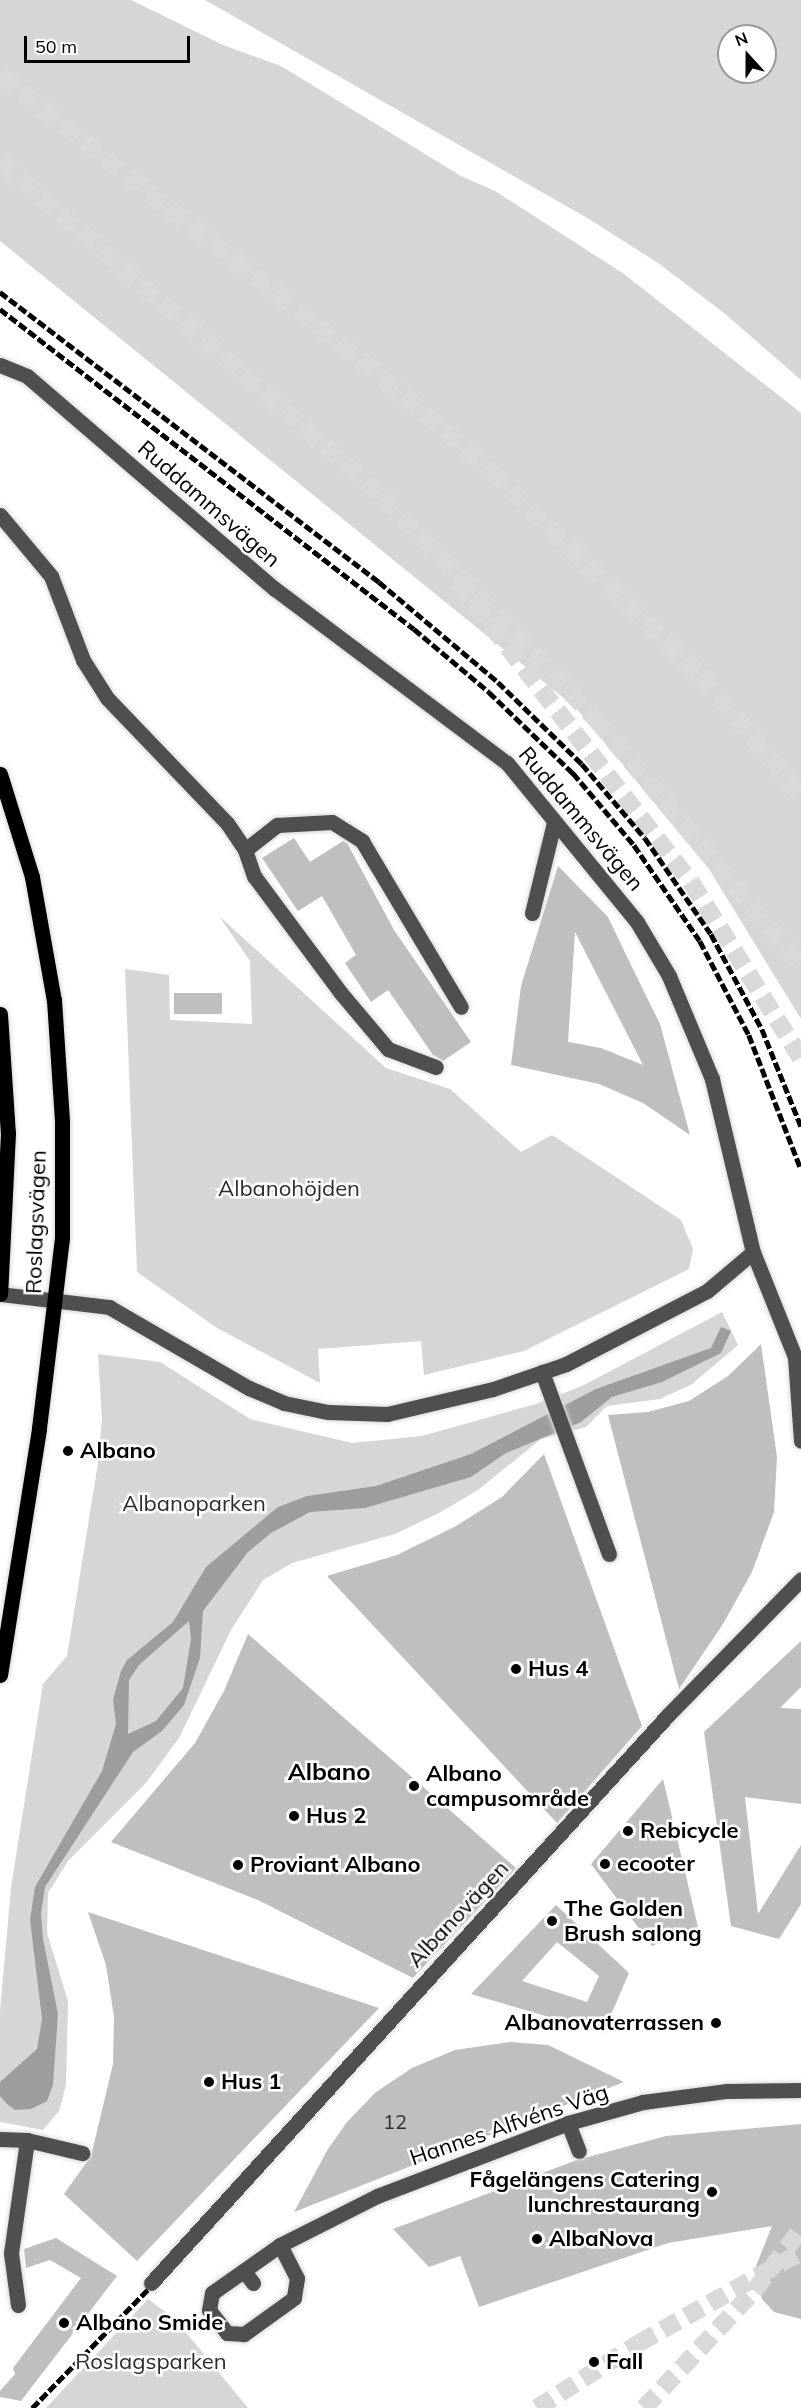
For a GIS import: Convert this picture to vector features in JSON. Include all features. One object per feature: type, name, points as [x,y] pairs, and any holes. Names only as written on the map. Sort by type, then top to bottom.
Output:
[{"type":"main road","name":"Roslagsvägen","points":[[0,774],[32,877],[54,1000],[62,1133],[62,1238],[56,1300],[0,1675]]},
{"type":"main road","name":"Roslagsvägen","points":[[0,1014],[8,1133],[0,1294]]},
{"type":"street","name":"Ruddammsvägen","points":[[0,365],[27,376],[275,589],[507,763],[637,922],[669,976],[712,1079],[753,1252],[795,1357],[801,1441]]},
{"type":"street","points":[[0,515],[51,576],[83,660],[107,698],[227,823],[245,850],[254,876],[388,1049],[436,1067]]},
{"type":"street","points":[[245,850],[278,825],[332,822],[362,841],[461,1007]]},
{"type":"street","points":[[532,913],[554,823]]},
{"type":"street","points":[[0,1294],[109,1307],[249,1388],[284,1403],[328,1412],[387,1414],[429,1407],[542,1372],[597,1349],[707,1291],[753,1252]]},
{"type":"street","points":[[542,1372],[609,1554]]},
{"type":"street","name":"Albanovägen","points":[[151,2283],[668,1715],[801,1579]]},
{"type":"street","name":"Hannes Alfvéns Väg","points":[[280,2245],[297,2277],[294,2298],[244,2334],[227,2333],[209,2310],[212,2293],[248,2277],[280,2245],[377,2196],[568,2123],[659,2100],[727,2091],[801,2090]]},
{"type":"street","points":[[568,2123],[579,2151]]},
{"type":"street","points":[[0,2139],[27,2140],[82,2152]]},
{"type":"street","points":[[18,2306],[11,2253],[27,2140]]},
{"type":"green space","points":[[0,0],[131,0],[223,45],[281,66],[461,176],[495,191],[624,274],[801,413],[801,1019],[709,869],[576,708],[0,241]]},
{"type":"green space","points":[[205,0],[801,0],[801,380],[724,313],[658,263],[589,219]]},
{"type":"green space","name":"Albanohöjden","points":[[219,916],[386,1068],[450,1089],[521,1152],[552,1135],[681,1220],[693,1249],[689,1269],[524,1351],[424,1375],[421,1341],[318,1349],[320,1383],[217,1328],[137,1272],[125,969],[169,975],[170,1020],[252,1024],[250,961]]},
{"type":"green space","name":"Albanoparken","points":[[722,1312],[738,1345],[692,1384],[660,1399],[607,1406],[586,1427],[541,1439],[478,1490],[439,1513],[395,1534],[292,1563],[263,1580],[231,1630],[179,1738],[146,1783],[68,1861],[48,1893],[47,1933],[68,2001],[66,2085],[59,2111],[43,2130],[0,2122],[0,2011],[11,1888],[43,1684],[67,1656],[98,1463],[102,1419],[98,1354],[160,1362],[250,1419],[352,1443],[422,1436],[539,1403],[584,1385]]},
{"type":"green space","name":"Roslagsparken","points":[[148,2299],[175,2319],[248,2408],[46,2408]]},
{"type":"shaded area","points":[[721,1327],[731,1331],[721,1353],[662,1382],[612,1397],[581,1422],[506,1453],[471,1477],[365,1508],[310,1512],[271,1533],[248,1552],[203,1611],[200,1658],[184,1705],[162,1731],[133,1752],[45,1887],[41,1913],[43,1939],[58,2014],[53,2085],[47,2101],[31,2109],[15,2110],[7,2104],[0,2096],[0,2082],[37,2049],[42,2019],[30,1920],[35,1887],[102,1771],[116,1724],[113,1700],[121,1671],[127,1660],[173,1622],[206,1567],[278,1507],[307,1496],[376,1486],[471,1454],[596,1389],[711,1348]],"holes":[[[189,1621],[191,1639],[183,1688],[156,1721],[128,1734],[129,1680],[139,1665]]]},
{"type":"building","points":[[294,838],[310,862],[343,841],[347,843],[394,930],[471,1042],[443,1061],[433,1055],[388,990],[371,1002],[345,963],[356,955],[322,896],[298,911],[262,858]]},
{"type":"building","points":[[558,866],[608,917],[660,1024],[690,1135],[643,1103],[599,1084],[511,1065],[521,986]],"holes":[[[575,932],[643,1065],[601,1048],[568,1042]]]},
{"type":"building","points":[[174,993],[222,993],[222,1014],[174,1014]]},
{"type":"building","points":[[761,1344],[777,1457],[774,1512],[752,1572],[723,1624],[679,1689],[608,1415],[648,1412],[689,1401],[728,1376]]},
{"type":"building","name":"Hus 4","points":[[544,1454],[642,1726],[557,1823],[327,1576],[397,1555],[456,1526],[502,1497]]},
{"type":"building","name":"Hus 2","points":[[248,1634],[516,1868],[413,1978],[258,1900],[111,1842],[195,1743],[224,1691]]},
{"type":"building","points":[[801,1641],[801,1687],[780,1708],[801,1709],[801,1804],[745,1797],[758,1914],[801,1845],[801,1904],[779,1939],[731,1926],[704,1732]]},
{"type":"building","points":[[663,1779],[698,1927],[652,1946],[591,1864]]},
{"type":"building","points":[[556,1905],[629,1973],[603,2033],[471,1994]],"holes":[[[557,1942],[599,1976],[587,2002],[522,1981]]]},
{"type":"building","name":"Hus 1","points":[[88,1912],[379,2008],[137,2261],[64,2194],[91,2156],[113,2064],[114,2017],[106,1965]]},
{"type":"building","points":[[510,2042],[548,2045],[624,2082],[294,2212],[328,2149],[347,2122],[376,2092],[412,2068],[455,2050]]},
{"type":"building","points":[[801,2124],[801,2319],[774,2312],[762,2299],[755,2279],[756,2266],[772,2226],[668,2243],[479,2307],[460,2256],[429,2267],[393,2229],[577,2160],[666,2136]]},
{"type":"building","name":"Albano Smide","points":[[56,2238],[117,2276],[21,2401],[0,2397],[0,2391],[15,2374],[13,2368],[81,2278],[50,2260],[26,2268],[24,2249]]},
{"type":"tunnel","points":[[0,75],[383,378],[491,471],[701,675],[801,796]]},
{"type":"tunnel","points":[[0,161],[383,497],[596,719],[801,966]]},
{"type":"tunnel","points":[[458,583],[691,882],[801,1058]]},
{"type":"tunnel","points":[[644,2408],[754,2291],[801,2229]]},
{"type":"tunnel","points":[[537,2408],[639,2343],[801,2252]]},
{"type":"railway","points":[[0,292],[379,582],[498,682],[582,764],[645,838],[711,934],[762,1029],[801,1126]]},
{"type":"railway","points":[[0,309],[414,629],[489,692],[573,773],[634,845],[700,941],[749,1035],[801,1169]]},
{"type":"railway","points":[[32,2408],[149,2288]]},
{"type":"place","name":"Albano","points":[[68,1451]]},
{"type":"place","name":"Hus 4","points":[[516,1669]]},
{"type":"place","name":"Albano campusområde","points":[[414,1786]]},
{"type":"place","name":"Hus 2","points":[[294,1816]]},
{"type":"place","name":"Rebicycle","points":[[628,1831]]},
{"type":"place","name":"ecooter","points":[[605,1864]]},
{"type":"place","name":"Proviant Albano","points":[[238,1865]]},
{"type":"place","name":"The Golden Brush salong","points":[[552,1921]]},
{"type":"place","name":"Albanovaterrassen","points":[[716,2023]]},
{"type":"place","name":"Hus 1","points":[[209,2082]]},
{"type":"place","name":"Fågelängens Catering lunchrestaurang","points":[[712,2192]]},
{"type":"place","name":"AlbaNova","points":[[537,2239]]},
{"type":"place","name":"Albano Smide","points":[[64,2323]]},
{"type":"place","name":"Fall","points":[[594,2362]]},
{"type":"district","name":"Albano","points":[[329,1772]]}]
